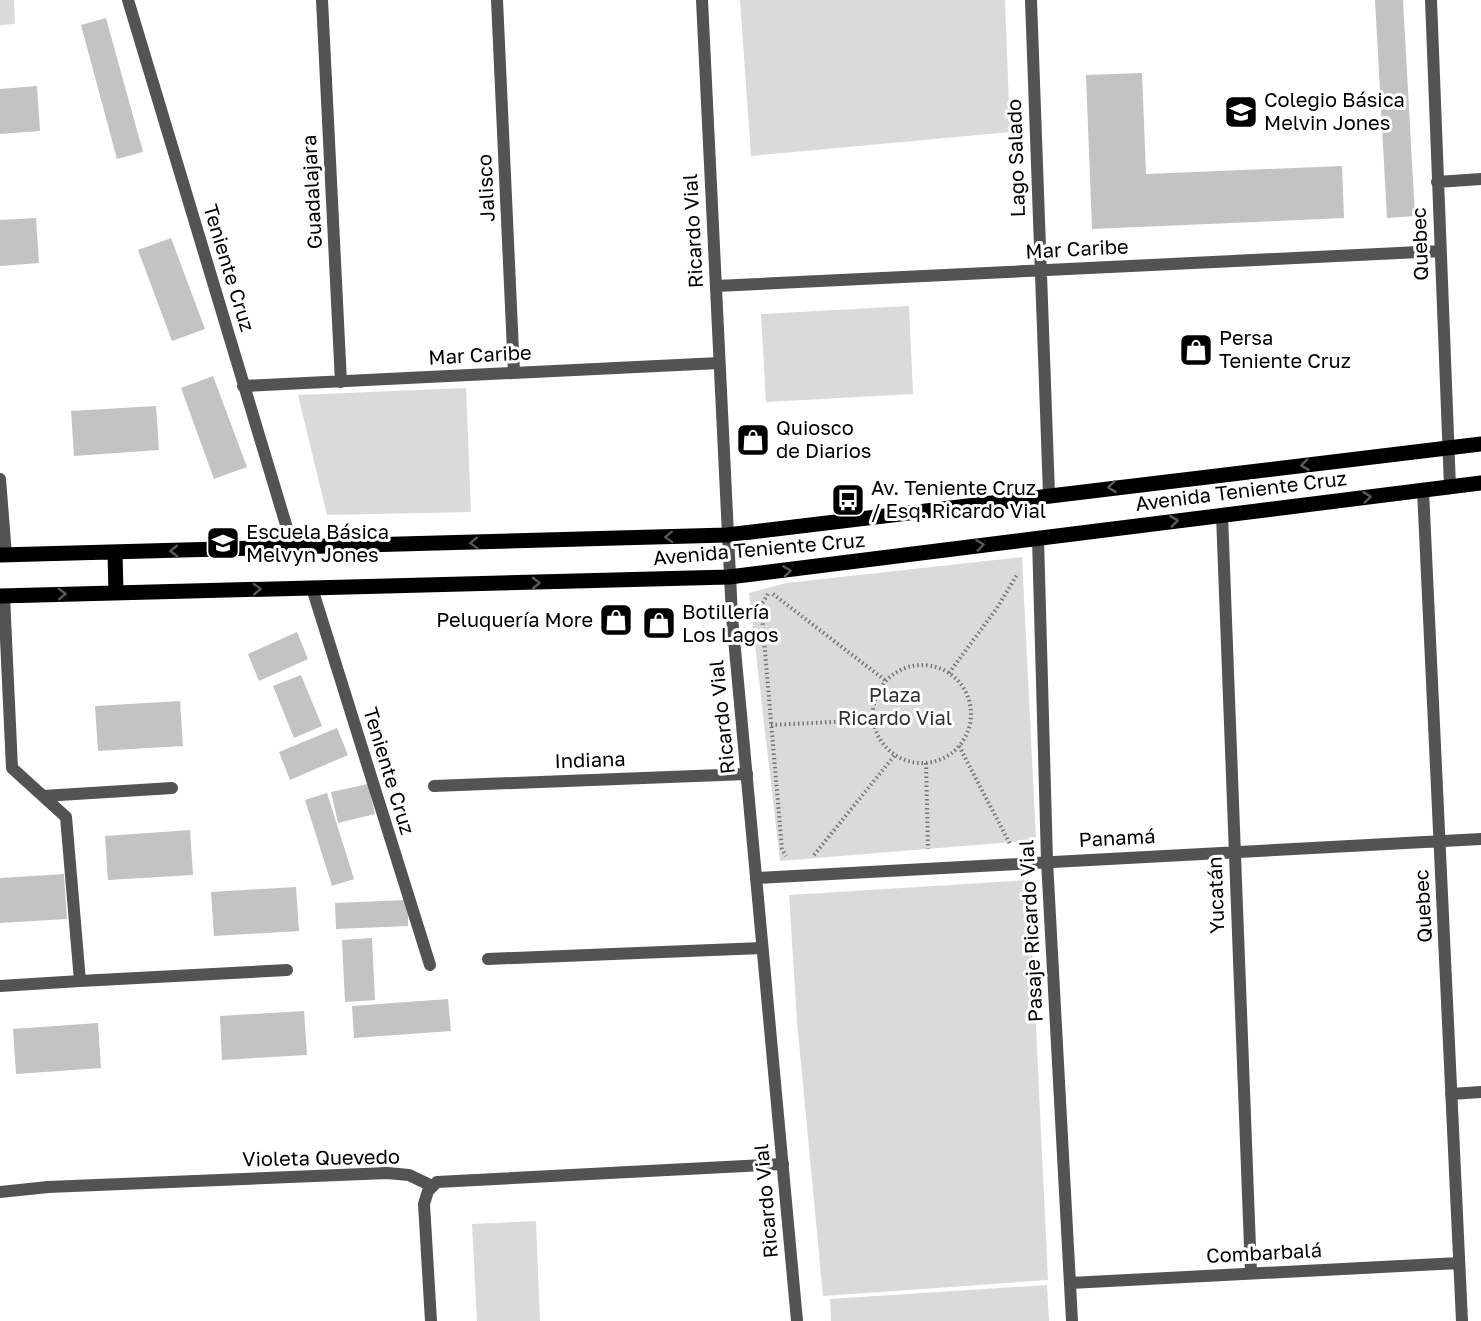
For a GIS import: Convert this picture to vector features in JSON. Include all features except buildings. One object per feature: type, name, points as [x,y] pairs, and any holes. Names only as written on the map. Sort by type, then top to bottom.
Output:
[{"type":"main road","name":"Avenida Teniente Cruz","points":[[3,555],[727,535],[1049,494],[1481,444]]},
{"type":"main road","name":"Avenida Teniente Cruz","points":[[2,596],[729,577],[1481,483]]},
{"type":"main road","points":[[115,552],[116,593]]},
{"type":"street","name":"Teniente Cruz","points":[[128,0],[293,548]]},
{"type":"street","name":"Guadalajara","points":[[322,0],[341,382]]},
{"type":"street","name":"Jalisco","points":[[497,0],[514,373]]},
{"type":"street","name":"Ricardo Vial","points":[[702,0],[729,577],[797,1321]]},
{"type":"street","name":"Lago Salado","points":[[1030,0],[1049,494]]},
{"type":"street","name":"Quebec","points":[[1431,0],[1450,487]]},
{"type":"street","points":[[1437,182],[1481,179]]},
{"type":"street","name":"Mar Caribe","points":[[716,285],[1440,251]]},
{"type":"street","name":"Mar Caribe","points":[[243,386],[719,363]]},
{"type":"street","points":[[0,479],[3,555]]},
{"type":"street","name":"Quebec","points":[[1423,490],[1462,1321]]},
{"type":"street","name":"Yucatán","points":[[1222,515],[1233,851],[1251,1274]]},
{"type":"street","name":"Pasaje Ricardo Vial","points":[[1038,538],[1047,861],[1072,1321]]},
{"type":"street","name":"Teniente Cruz","points":[[312,588],[430,965]]},
{"type":"street","points":[[2,596],[12,768],[66,817],[80,981]]},
{"type":"street","name":"Indiana","points":[[434,786],[747,774]]},
{"type":"street","points":[[43,796],[172,788]]},
{"type":"street","name":"Panamá","points":[[756,878],[1481,839]]},
{"type":"street","points":[[488,959],[762,948]]},
{"type":"street","points":[[0,986],[286,970]]},
{"type":"street","points":[[1451,1094],[1481,1092]]},
{"type":"street","points":[[430,1321],[424,1204],[432,1186],[444,1180],[783,1164]]},
{"type":"street","name":"Violeta Quevedo","points":[[0,1192],[60,1186],[387,1173],[409,1175],[432,1186]]},
{"type":"street","name":"Combarbalá","points":[[1070,1283],[1459,1263]]},
{"type":"path","points":[[949,673],[997,608],[1038,538]]},
{"type":"path","points":[[886,681],[769,592],[761,605],[782,849],[797,875],[895,755]]},
{"type":"path","points":[[927,665],[949,673],[960,684],[968,699],[970,715],[968,731],[959,746],[939,760],[926,763],[905,760],[895,755],[884,746],[873,720],[878,692],[886,681],[905,668],[927,665]]},
{"type":"path","points":[[771,725],[873,720]]},
{"type":"path","points":[[959,746],[1020,863]]},
{"type":"path","points":[[926,763],[928,868]]},
{"type":"green space","points":[[0,0],[14,0],[15,24],[0,25]]},
{"type":"green space","points":[[740,0],[1005,0],[1010,132],[751,156]]},
{"type":"green space","points":[[909,306],[913,394],[766,402],[761,314]]},
{"type":"green space","points":[[466,388],[471,512],[327,515],[298,395]]},
{"type":"green space","name":"Plaza Ricardo Vial","points":[[1022,557],[1036,840],[780,861],[749,593],[786,583]]},
{"type":"green space","points":[[1029,880],[1048,1280],[823,1296],[797,1021],[789,895]]},
{"type":"green space","points":[[536,1221],[540,1321],[477,1321],[472,1224]]},
{"type":"green space","points":[[1047,1285],[1049,1321],[831,1321],[830,1299]]},
{"type":"place","name":"Colegio Básica Melvin Jones","points":[[1241,112]]},
{"type":"place","name":"Persa Teniente Cruz","points":[[1196,350]]},
{"type":"place","name":"Quiosco de Diarios","points":[[753,440]]},
{"type":"place","name":"Av. Teniente Cruz / Esq. Ricardo Vial","points":[[848,500]]},
{"type":"place","name":"Escuela Básica Melvyn Jones","points":[[223,543]]},
{"type":"place","name":"Peluquería More","points":[[616,620]]},
{"type":"place","name":"Botillería Los Lagos","points":[[659,623]]}]
